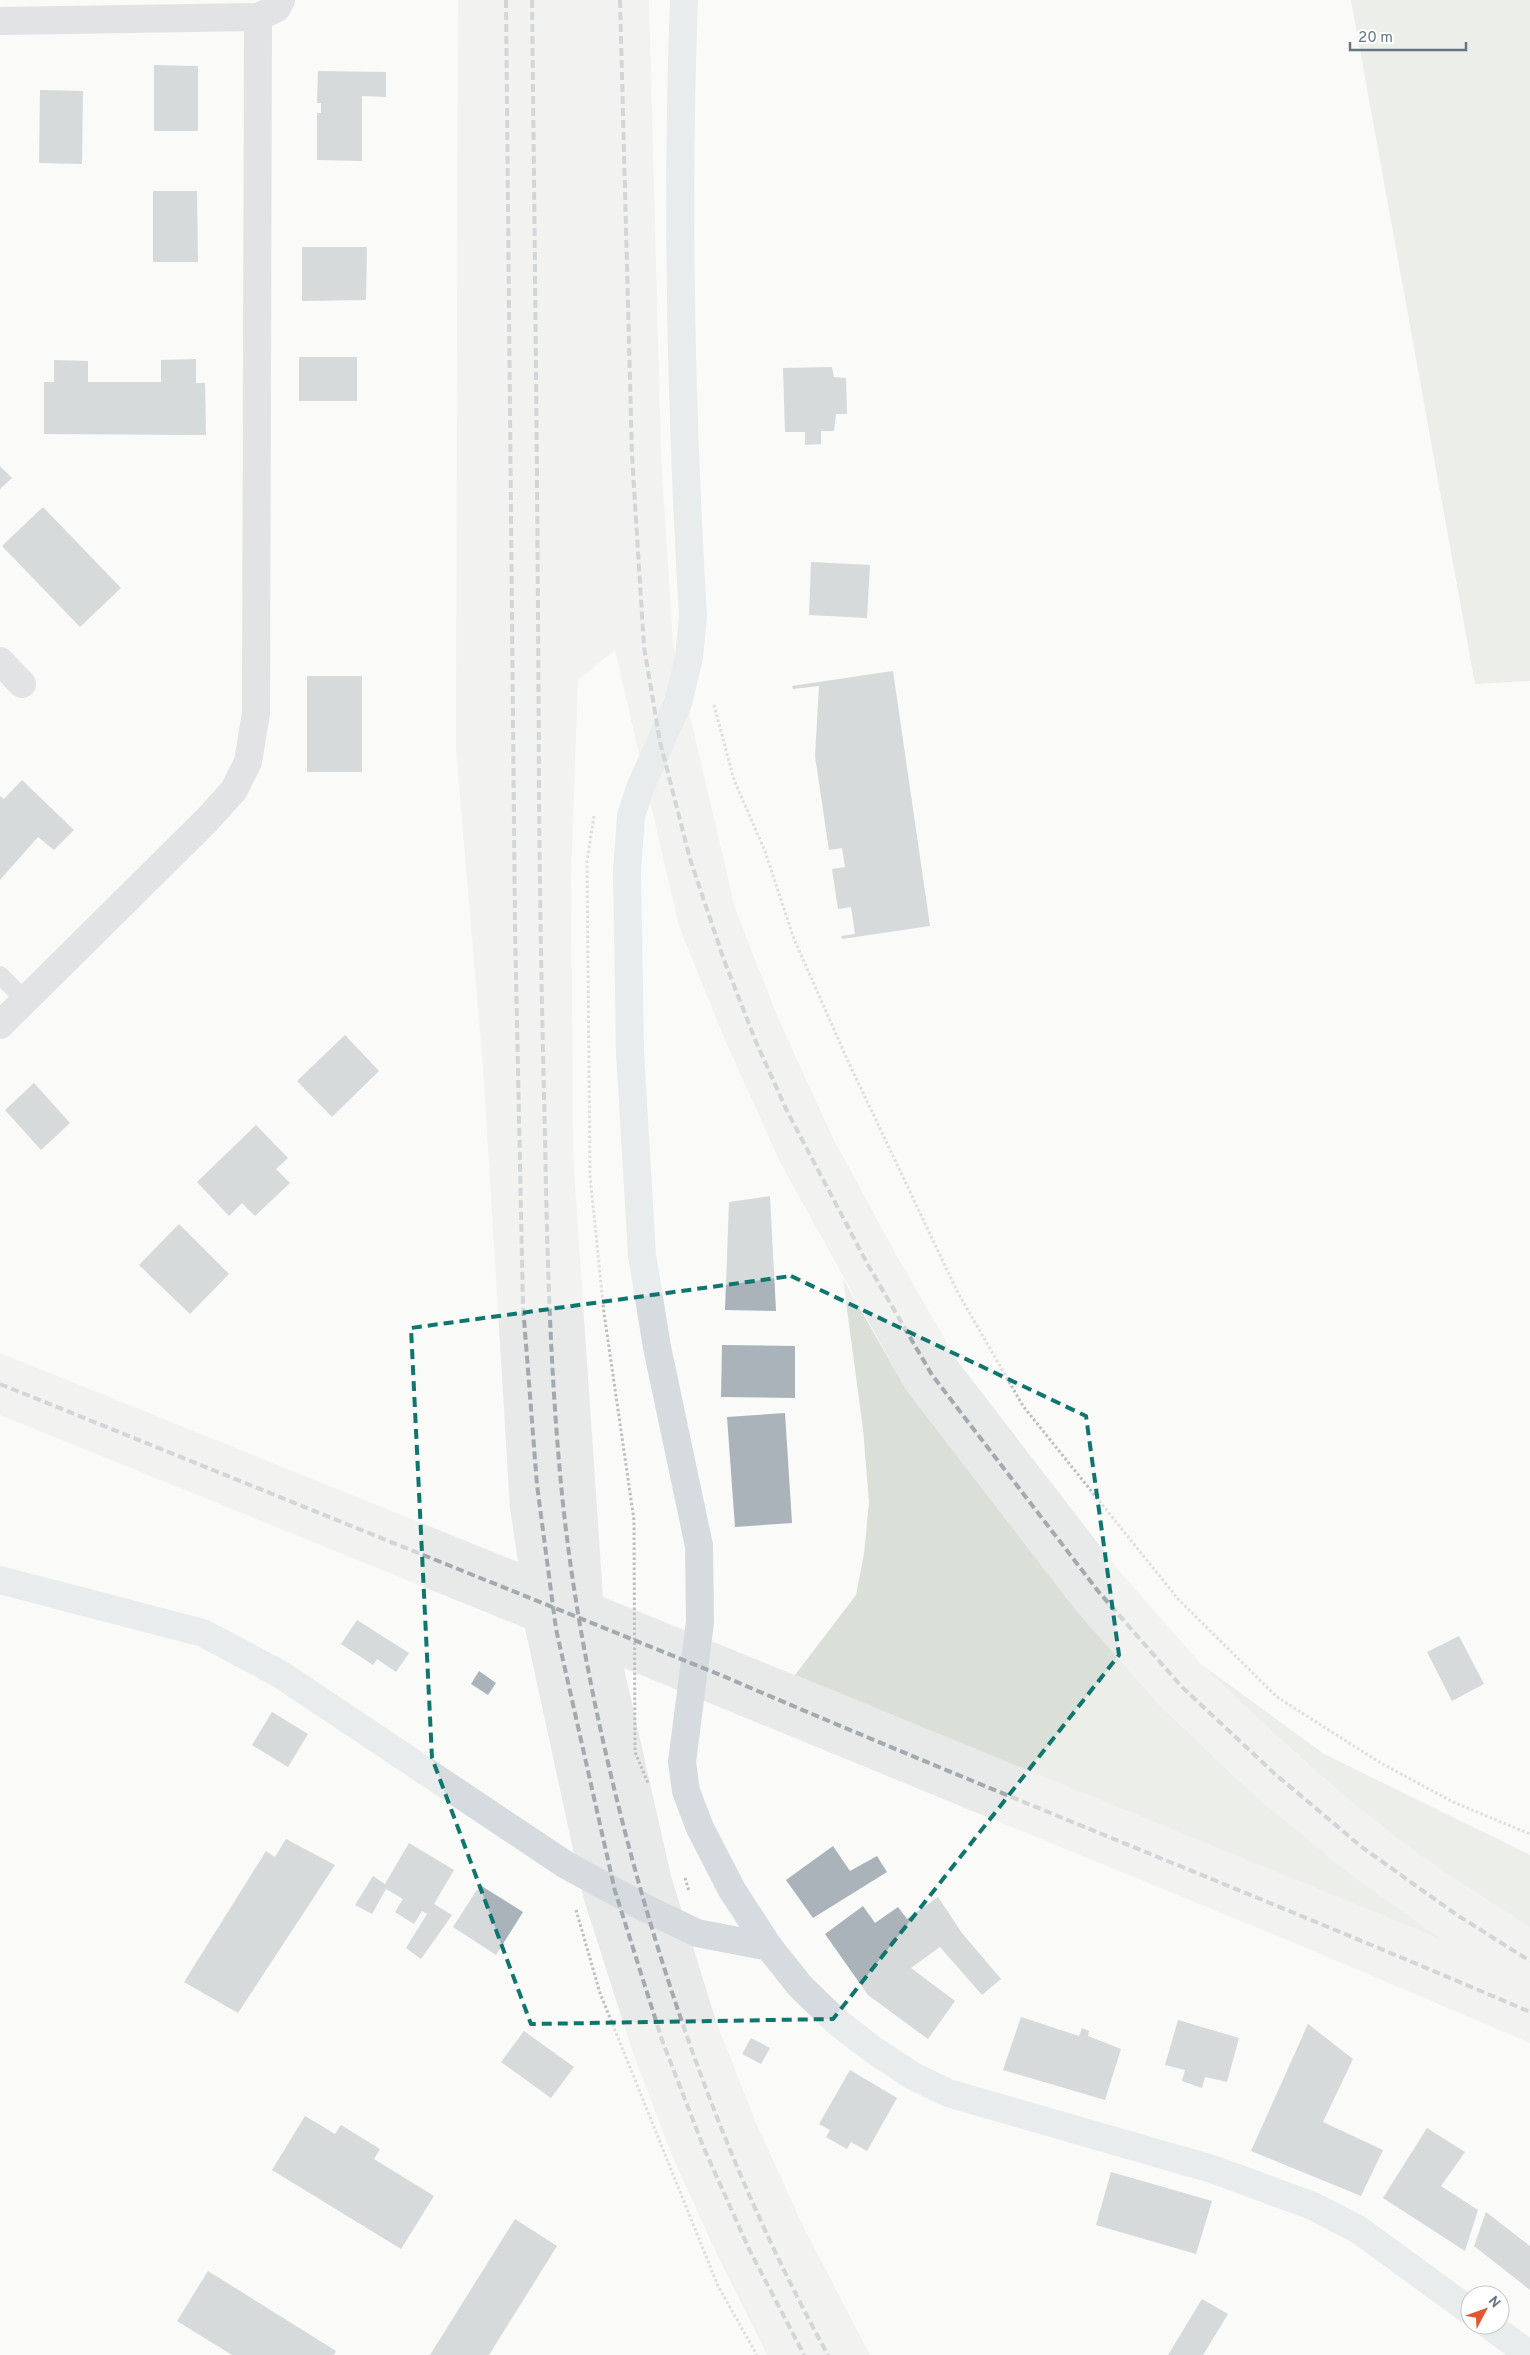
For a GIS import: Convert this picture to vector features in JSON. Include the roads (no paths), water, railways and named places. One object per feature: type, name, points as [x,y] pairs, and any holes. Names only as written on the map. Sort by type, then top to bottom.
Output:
[{"type":"main road","points":[[684,0],[679,174],[679,279],[693,618],[689,657],[678,703],[640,788],[631,816],[627,871],[630,1052],[642,1255],[657,1347],[698,1546],[700,1622],[682,1762],[686,1791],[700,1828],[732,1890],[769,1947],[800,1986],[836,2022],[872,2049],[914,2076],[948,2092],[1212,2169],[1313,2206],[1359,2230],[1460,2304]]},
{"type":"main road","points":[[0,1580],[203,1633],[280,1674],[566,1865],[645,1908],[697,1933],[769,1947]]},
{"type":"main road","points":[[1503,2335],[1530,2355]]},
{"type":"street","points":[[0,21],[258,17],[277,8],[281,0]]},
{"type":"street","points":[[0,1025],[207,820],[234,790],[248,762],[256,713],[258,17]]},
{"type":"street","points":[[0,661],[22,684]]},
{"type":"lane","points":[[0,975],[25,1000]]},
{"type":"railway","points":[[506,0],[515,928],[523,1306],[537,1485],[556,1629],[615,1891],[662,2040],[703,2146],[749,2249],[804,2355]]},
{"type":"railway","points":[[532,0],[539,838],[548,1265],[557,1440],[571,1571],[603,1743],[624,1828],[663,1964],[685,2031],[736,2164],[764,2229],[828,2355]]},
{"type":"railway","points":[[620,0],[632,456],[644,647],[660,742],[690,859],[724,960],[756,1042],[787,1111],[868,1265],[932,1375],[1098,1591],[1181,1686],[1275,1774],[1363,1848],[1457,1915],[1530,1961]]},
{"type":"railway","points":[[0,1384],[723,1676],[1530,2012]]}]
